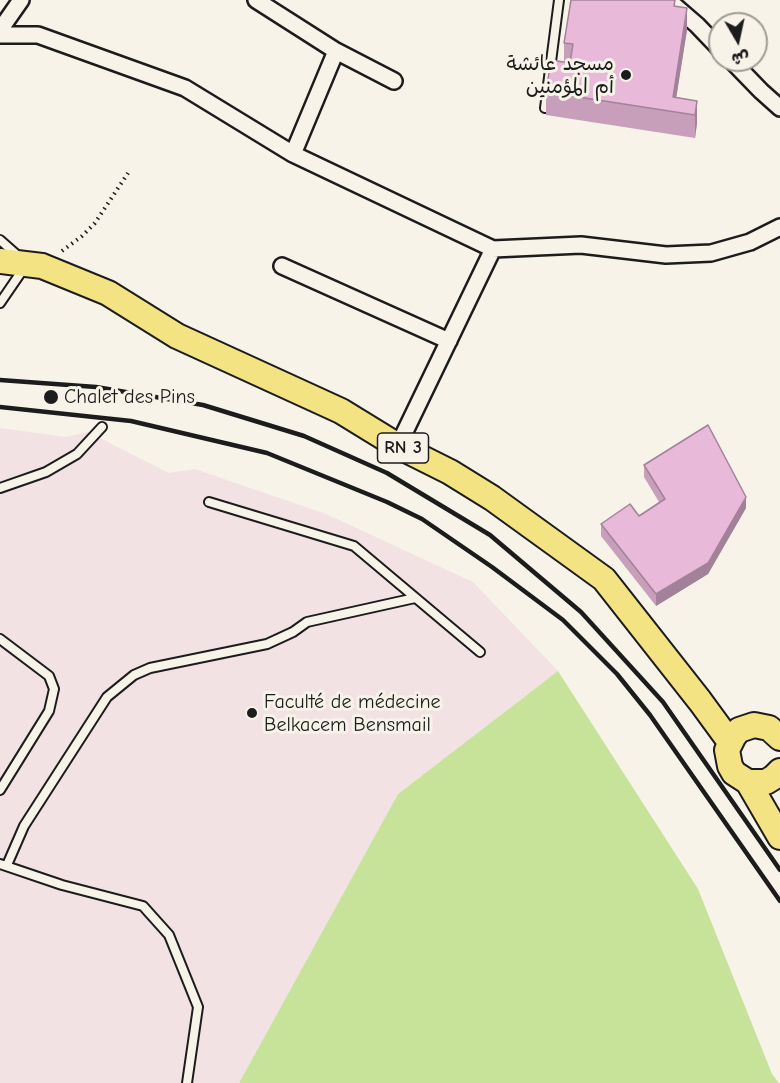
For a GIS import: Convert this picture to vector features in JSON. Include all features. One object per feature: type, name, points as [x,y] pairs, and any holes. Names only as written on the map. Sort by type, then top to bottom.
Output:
[{"type":"main road","name":"RN 3","points":[[0,261],[34,265],[108,294],[177,336],[332,407],[398,446],[450,472],[492,498],[604,579],[700,701],[729,742]]},
{"type":"main road","points":[[780,738],[769,728],[754,725],[739,730],[729,742],[727,750],[734,773],[748,782],[780,837]]},
{"type":"main road","points":[[748,782],[766,782],[780,771]]},
{"type":"street","points":[[0,30],[21,0]]},
{"type":"street","points":[[256,0],[336,51],[394,81]]},
{"type":"street","points":[[668,0],[708,36]]},
{"type":"street","points":[[0,35],[38,35],[185,88],[293,154],[493,249],[581,245],[666,255],[711,253],[750,242],[780,227]]},
{"type":"street","points":[[293,154],[336,51]]},
{"type":"street","points":[[742,72],[780,108]]},
{"type":"street","points":[[398,446],[493,249]]},
{"type":"street","points":[[282,266],[449,341]]},
{"type":"lane","points":[[545,108],[559,0]]},
{"type":"lane","points":[[0,240],[34,265],[0,303]]},
{"type":"lane","points":[[0,488],[46,472],[77,454],[102,427]]},
{"type":"lane","points":[[209,502],[354,546],[480,652]]},
{"type":"lane","points":[[187,1083],[198,1007],[169,935],[143,906],[62,885],[3,865],[24,826],[107,698],[134,675],[150,668],[267,644],[293,632],[307,622],[415,598]]},
{"type":"lane","points":[[0,639],[49,676],[54,689],[49,711],[0,789]]},
{"type":"path","points":[[34,265],[82,236],[95,223],[128,173]]},
{"type":"shaded area","name":"Faculté de médecine Belkacem Bensmail","points":[[0,428],[66,437],[88,432],[169,473],[195,469],[326,514],[473,582],[558,671],[398,794],[239,1083],[0,1083]]},
{"type":"green space","points":[[558,671],[698,889],[772,1074],[779,1083],[239,1083],[398,794]]},
{"type":"building","name":"مسجد عائشة أم المؤمنين","points":[[571,0],[675,0],[674,6],[687,8],[673,97],[697,101],[695,115],[546,92],[551,60],[570,63],[573,44],[564,43]]},
{"type":"building","points":[[708,425],[746,497],[708,563],[656,594],[601,524],[630,504],[639,516],[665,499],[644,465]]},
{"type":"railway","points":[[0,380],[96,387],[203,405],[304,436],[387,473],[490,535],[581,612],[663,702],[780,870]]},
{"type":"railway","points":[[0,407],[131,421],[267,453],[387,502],[422,519],[563,620],[617,674],[650,715],[780,901]]},
{"type":"place","name":"مسجد عائشة أم المؤمنين","points":[[626,75]]},
{"type":"place","name":"Chalet des Pins","points":[[51,397]]},
{"type":"place","name":"Faculté de médecine Belkacem Bensmail","points":[[252,713]]}]
